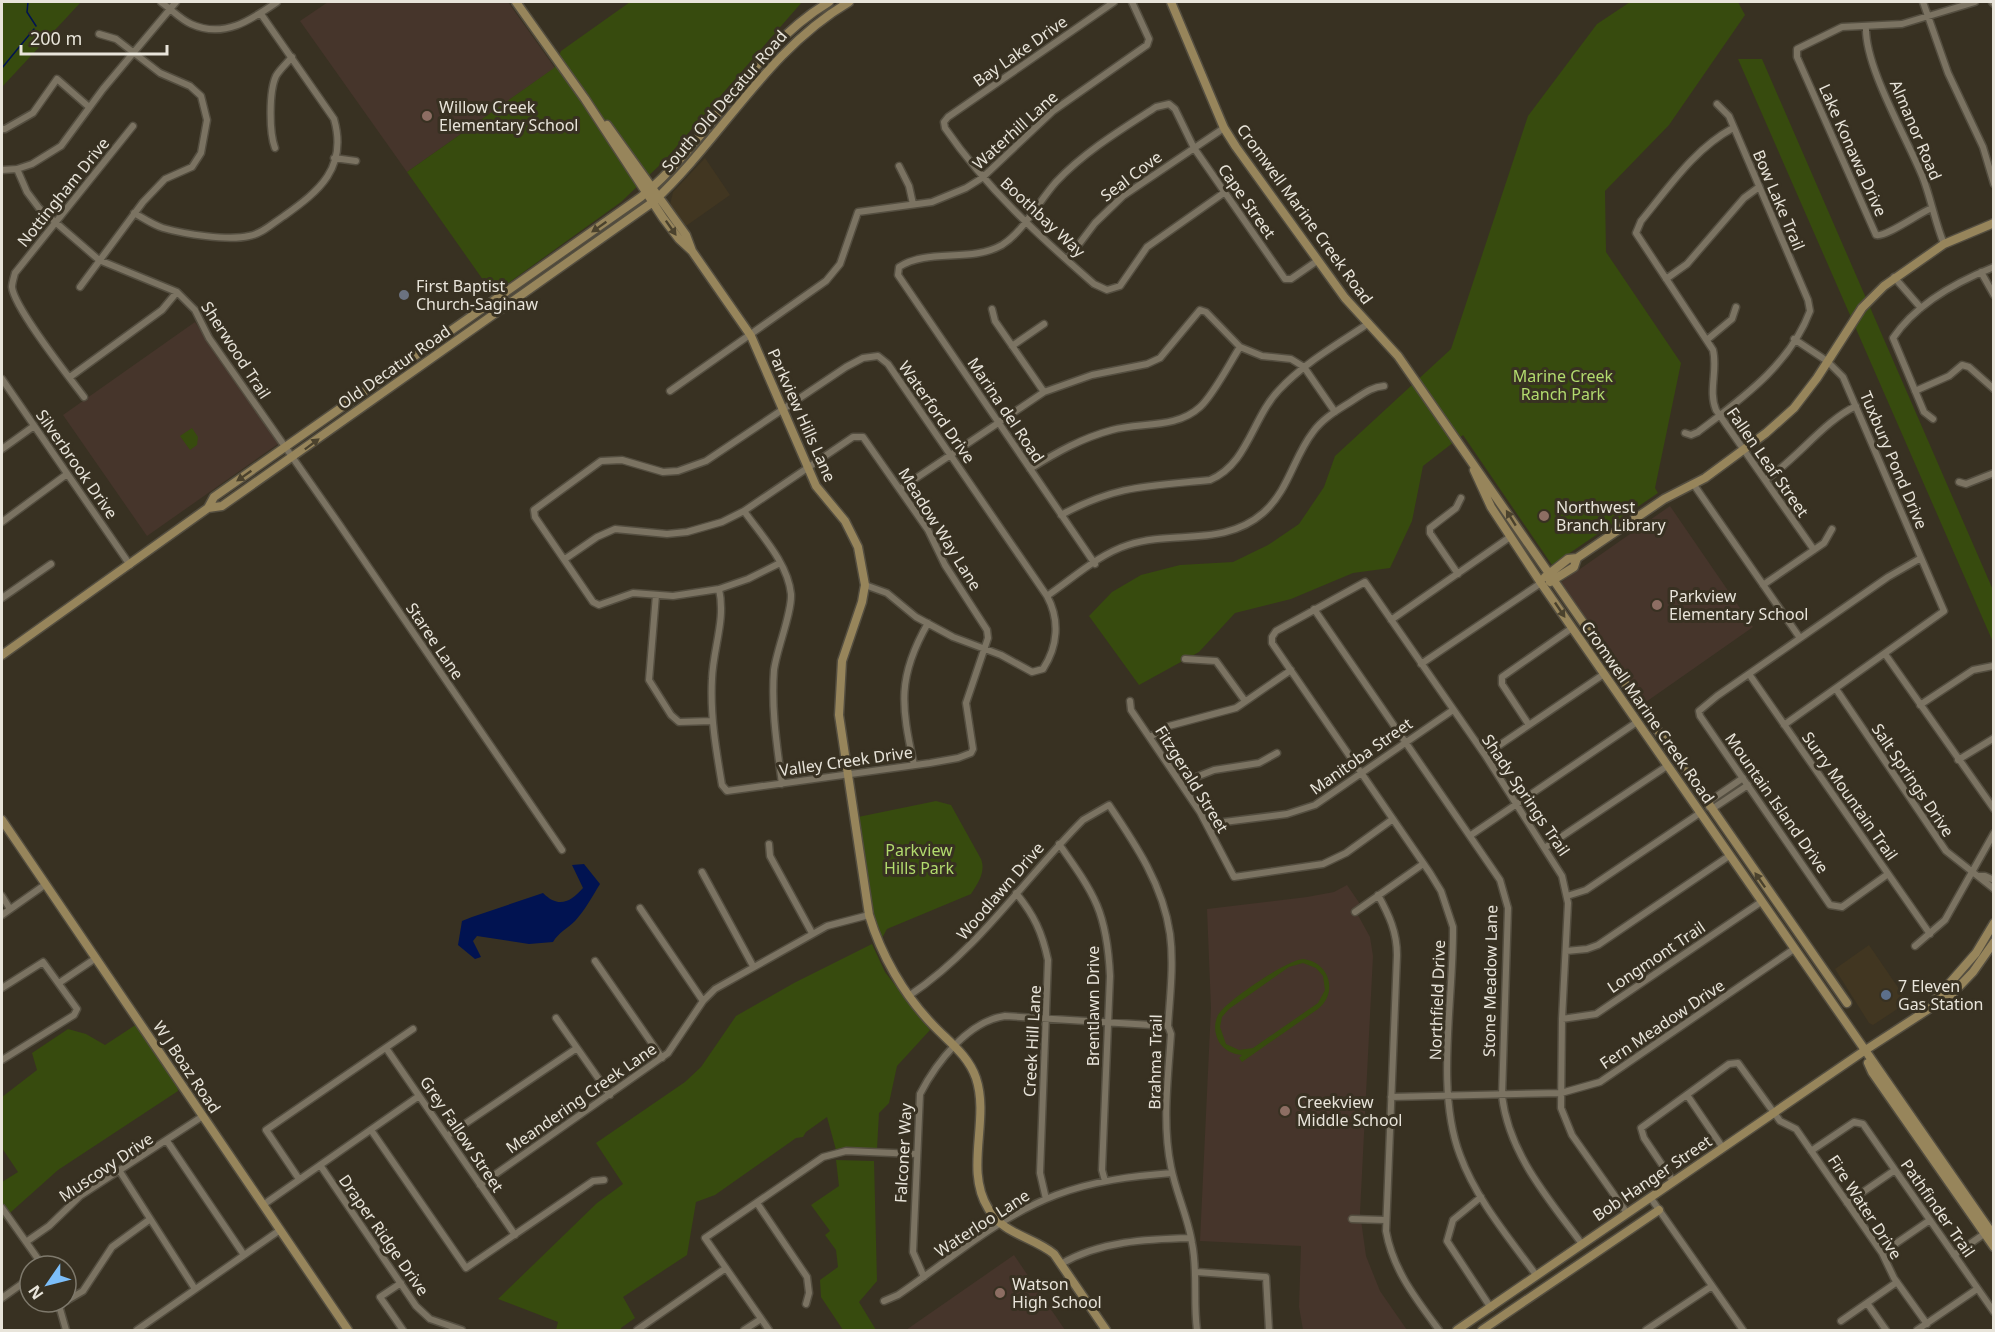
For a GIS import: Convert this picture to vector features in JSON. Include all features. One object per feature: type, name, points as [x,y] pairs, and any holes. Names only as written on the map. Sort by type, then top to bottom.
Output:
[{"type":"main road","points":[[516,2],[649,190]]},
{"type":"main road","name":"South Old Decatur Road","points":[[649,190],[794,27],[829,2]]},
{"type":"main road","name":"South Old Decatur Road","points":[[656,199],[771,67],[806,31],[849,2]]},
{"type":"main road","name":"Cromwell Marine Creek Road","points":[[1171,2],[1224,128],[1317,261],[1400,359],[1612,668],[1847,1003]]},
{"type":"main road","points":[[732,96],[741,104]]},
{"type":"main road","points":[[585,99],[590,101],[640,167],[649,190]]},
{"type":"main road","points":[[640,167],[654,174],[670,169]]},
{"type":"main road","name":"Parkview Hills Lane","points":[[649,190],[687,235],[692,251],[751,336],[808,468],[824,498],[845,521],[852,533],[862,564],[865,585],[862,603],[846,645],[839,677],[839,715],[869,915],[877,940],[890,966],[910,995],[933,1026],[969,1062],[976,1078],[981,1099],[977,1176],[981,1196],[1000,1224],[1015,1234],[1045,1247],[1061,1264],[1106,1330]]},
{"type":"main road","name":"Old Decatur Road","points":[[2,655],[208,508],[214,497],[649,190]]},
{"type":"main road","name":"Old Decatur Road","points":[[208,508],[222,506],[292,458],[656,199]]},
{"type":"main road","points":[[1541,583],[1548,573],[1568,559],[1577,558],[1664,500],[1694,484],[1743,449],[1794,408],[1862,308],[1894,277],[1944,244],[1994,223]]},
{"type":"main road","points":[[347,404],[354,414]]},
{"type":"main road","name":"Cromwell Marine Creek Road","points":[[1465,451],[1491,507],[1510,537],[1815,981],[1994,1236]]},
{"type":"main road","points":[[1541,583],[1553,581],[1574,567],[1577,558]]},
{"type":"main road","points":[[1604,674],[1612,668]]},
{"type":"main road","points":[[1700,813],[1709,807]]},
{"type":"main road","name":"W J Boaz Road","points":[[2,820],[348,1330]]},
{"type":"main road","points":[[1924,1011],[1976,953],[1994,923]]},
{"type":"main road","name":"Cromwell Marine Creek Road","points":[[1794,928],[1815,981]]},
{"type":"main road","points":[[1924,1011],[1952,994],[1973,972],[1994,942]]},
{"type":"main road","name":"Bob Hanger Street","points":[[1459,1330],[1673,1181],[1924,1011]]},
{"type":"main road","name":"Cromwell Marine Creek Road","points":[[1864,1051],[1872,1072],[1994,1247]]},
{"type":"main road","name":"Bob Hanger Street","points":[[1482,1330],[1659,1210]]},
{"type":"street","points":[[161,2],[190,23],[210,29],[232,28],[261,14],[277,2]]},
{"type":"street","points":[[2,170],[17,169],[32,164],[60,146],[88,107],[176,2]]},
{"type":"street","name":"Bay Lake Drive","points":[[944,124],[948,117],[1114,2]]},
{"type":"street","name":"Waterhill Lane","points":[[670,391],[751,336],[834,273],[858,212],[955,195],[982,178],[1053,111],[1147,45],[1149,39],[1132,2]]},
{"type":"street","points":[[1923,2],[1948,73],[1983,147],[1994,184]]},
{"type":"street","points":[[1866,26],[1892,26],[1975,2]]},
{"type":"street","points":[[134,213],[161,228],[196,234],[250,236],[267,228],[320,189],[328,177],[337,137],[334,119],[261,14]]},
{"type":"street","name":"Lake Konawa Drive","points":[[1866,26],[1836,29],[1797,49],[1797,57],[1876,235],[1884,235],[1913,216],[1932,208]]},
{"type":"street","name":"Almanor Road","points":[[1866,26],[1868,42],[1879,79],[1923,179],[1944,244]]},
{"type":"street","points":[[80,287],[134,213],[165,180],[192,167],[201,153],[207,120],[201,96],[190,86],[160,73],[116,39],[99,34]]},
{"type":"street","points":[[274,148],[271,123],[274,83],[279,72],[292,57]]},
{"type":"street","points":[[2,129],[33,113],[57,79],[88,107]]},
{"type":"street","name":"Cape Street","points":[[1023,222],[1058,181],[1083,159],[1156,107],[1171,104],[1194,148],[1285,279],[1291,279],[1317,261]]},
{"type":"street","name":"Bow Lake Trail","points":[[1717,104],[1729,116],[1808,300],[1810,311],[1794,339]]},
{"type":"street","name":"Boothbay Way","points":[[944,124],[982,178],[1023,222],[1094,284],[1111,291],[1120,286],[1147,247],[1225,192]]},
{"type":"street","name":"Nottingham Drive","points":[[84,397],[22,308],[12,288],[15,273],[133,126]]},
{"type":"street","name":"Seal Cove","points":[[1067,260],[1109,208],[1224,128]]},
{"type":"street","name":"Fallen Leaf Street","points":[[1733,129],[1706,144],[1636,229],[1639,240],[1708,339],[1716,360],[1713,402],[1720,415],[1814,550]]},
{"type":"street","points":[[334,158],[356,161]]},
{"type":"street","points":[[899,166],[909,186],[913,204]]},
{"type":"street","name":"Sherwood Trail","points":[[17,169],[27,192],[39,208],[99,260],[177,292],[195,310],[209,338],[285,448]]},
{"type":"street","points":[[1666,279],[1687,264],[1744,198],[1759,187]]},
{"type":"street","name":"Marina del Road","points":[[1023,222],[1007,241],[992,250],[927,258],[904,264],[897,270],[898,275],[1095,564]]},
{"type":"street","points":[[1933,419],[1924,412],[1893,338],[1921,308],[1948,289],[1994,267]]},
{"type":"street","points":[[1981,272],[1994,295]]},
{"type":"street","points":[[1894,277],[1921,308]]},
{"type":"street","points":[[70,377],[162,310],[177,292]]},
{"type":"street","points":[[1708,339],[1732,319],[1736,307]]},
{"type":"street","points":[[992,309],[995,321],[1044,392]]},
{"type":"street","points":[[900,489],[997,421],[1044,392],[1092,375],[1147,364],[1160,358],[1200,310],[1206,312],[1240,347],[1262,356],[1291,359],[1304,367],[1335,412]]},
{"type":"street","points":[[1061,515],[1096,496],[1125,488],[1210,480],[1220,475],[1237,460],[1268,401],[1304,367],[1369,323]]},
{"type":"street","points":[[1012,346],[1044,324]]},
{"type":"street","points":[[1685,433],[1691,435],[1698,432],[1759,384],[1794,339]]},
{"type":"street","name":"Tuxbury Pond Drive","points":[[1794,339],[1827,361],[1843,377],[1944,611],[1885,654]]},
{"type":"street","points":[[1030,469],[1067,446],[1092,436],[1135,425],[1172,422],[1190,415],[1202,406],[1240,347]]},
{"type":"street","name":"Waterford Drive","points":[[565,559],[534,512],[535,507],[601,461],[622,460],[663,472],[690,468],[712,458],[857,361],[878,356],[888,364],[1047,596],[1055,618],[1055,641],[1047,663],[1038,672],[1032,672],[985,649]]},
{"type":"street","points":[[1915,391],[1948,376],[1962,364],[1969,367],[1994,389]]},
{"type":"street","name":"Silverbrook Drive","points":[[2,380],[130,565]]},
{"type":"street","points":[[1047,596],[1119,548],[1160,538],[1214,537],[1248,524],[1276,500],[1313,432],[1335,412],[1374,387],[1384,386]]},
{"type":"street","points":[[1765,480],[1792,460],[1842,414],[1856,406]]},
{"type":"street","points":[[2,449],[33,426]]},
{"type":"street","name":"Meadow Way Lane","points":[[565,559],[610,531],[630,529],[667,534],[710,527],[744,511],[853,437],[867,440],[928,530],[945,566],[987,630],[985,649],[966,703],[973,749],[971,753]]},
{"type":"street","name":"Staree Lane","points":[[285,448],[562,850]]},
{"type":"street","points":[[1959,482],[1966,484],[1994,473]]},
{"type":"street","points":[[2,522],[67,474]]},
{"type":"street","points":[[1694,484],[1800,638]]},
{"type":"street","points":[[1458,574],[1430,528],[1456,508],[1461,498]]},
{"type":"street","points":[[744,511],[780,563],[791,594],[776,658],[774,683],[774,720],[782,784]]},
{"type":"street","points":[[1763,585],[1828,539],[1832,529]]},
{"type":"street","points":[[1391,620],[1510,537]]},
{"type":"street","points":[[1749,674],[1888,577],[1922,558]]},
{"type":"street","points":[[565,559],[597,604],[603,605],[633,593],[673,596],[718,588],[748,579],[780,563]]},
{"type":"street","points":[[2,598],[51,564]]},
{"type":"street","name":"Shady Springs Trail","points":[[1314,609],[1365,582],[1546,847],[1562,876],[1567,896],[1561,1108],[1572,1135],[1627,1213]]},
{"type":"street","points":[[1421,664],[1541,583]]},
{"type":"street","points":[[865,585],[887,593],[928,623],[954,637],[985,649]]},
{"type":"street","points":[[656,595],[650,683],[671,716],[679,722],[712,721],[713,663],[722,620],[718,588]]},
{"type":"street","name":"Northfield Drive","points":[[1314,609],[1291,621],[1272,637],[1272,643],[1441,891],[1453,927],[1448,1097],[1452,1131],[1460,1156],[1481,1197],[1536,1275]]},
{"type":"street","name":"Stone Meadow Lane","points":[[1314,609],[1500,879],[1508,908],[1502,1095],[1510,1133],[1520,1156],[1582,1244]]},
{"type":"street","points":[[914,765],[904,709],[904,683],[914,648],[928,623]]},
{"type":"street","points":[[1529,725],[1501,679],[1572,628]]},
{"type":"street","points":[[1784,724],[1885,654],[1994,809]]},
{"type":"street","points":[[1185,659],[1209,659],[1216,662],[1245,701]]},
{"type":"street","points":[[1920,705],[1973,670],[1993,666]]},
{"type":"street","points":[[1149,737],[1169,726],[1236,708],[1291,670]]},
{"type":"street","points":[[1485,756],[1604,674]]},
{"type":"street","name":"Surry Mountain Trail","points":[[1749,674],[1930,934]]},
{"type":"street","name":"Mountain Island Drive","points":[[1749,674],[1699,711],[1743,778],[1834,907],[1842,907],[1888,874]]},
{"type":"street","name":"Salt Springs Drive","points":[[1836,689],[1946,851],[1994,889]]},
{"type":"street","name":"Fitzgerald Street","points":[[1130,701],[1131,710],[1211,830],[1230,872],[1237,877],[1323,864],[1346,852],[1393,819]]},
{"type":"street","name":"Manitoba Street","points":[[1211,830],[1224,822],[1287,814],[1308,808],[1453,710]]},
{"type":"street","name":"Valley Creek Drive","points":[[712,721],[725,789],[729,791],[914,765],[958,758],[971,753]]},
{"type":"street","points":[[1471,835],[1636,722]]},
{"type":"street","points":[[1958,760],[1994,738]]},
{"type":"street","points":[[1181,783],[1214,770],[1259,763],[1277,753]]},
{"type":"street","points":[[1546,847],[1667,766]]},
{"type":"street","points":[[1743,778],[1711,800],[1709,807],[1716,807],[1748,785]]},
{"type":"street","name":"Woodlawn Drive","points":[[910,995],[937,977],[962,955],[1059,844],[1083,820],[1109,805]]},
{"type":"street","name":"Brahma Trail","points":[[1109,805],[1140,851],[1164,909],[1170,933],[1172,964],[1168,1026],[1171,1034],[1167,1141],[1172,1173],[1191,1238],[1197,1272],[1195,1312],[1197,1330]]},
{"type":"street","points":[[1567,896],[1586,890],[1700,813]]},
{"type":"street","points":[[1915,946],[1945,920],[1954,907],[1970,871],[1994,833]]},
{"type":"street","points":[[770,844],[770,856],[812,933]]},
{"type":"street","name":"Brentlawn Drive","points":[[1059,844],[1086,882],[1099,906],[1105,927],[1110,976],[1102,1170],[1105,1181]]},
{"type":"street","points":[[1566,951],[1587,949],[1598,945],[1729,856]]},
{"type":"street","points":[[1355,912],[1422,864]]},
{"type":"street","points":[[702,872],[753,966]]},
{"type":"street","name":"Salt Springs Drive","points":[[1979,876],[1994,880]]},
{"type":"street","points":[[2,915],[46,884]]},
{"type":"street","name":"Creek Hill Lane","points":[[1016,893],[1034,915],[1043,935],[1048,960],[1040,1173],[1046,1199]]},
{"type":"street","points":[[1378,895],[1390,917],[1397,939],[1385,1220],[1389,1251],[1407,1286],[1439,1330]]},
{"type":"street","points":[[2,896],[10,909]]},
{"type":"street","name":"Longmont Trail","points":[[1562,1019],[1596,1014],[1761,902]]},
{"type":"street","points":[[640,908],[703,1001]]},
{"type":"street","name":"Meandering Creek Lane","points":[[480,1185],[662,1058],[672,1049],[703,1001],[715,989],[812,933],[835,923],[869,915]]},
{"type":"street","name":"Fern Meadow Drive","points":[[1391,1097],[1561,1093],[1600,1082],[1794,950]]},
{"type":"street","points":[[60,983],[96,958]]},
{"type":"street","points":[[595,961],[662,1058]]},
{"type":"street","points":[[2,988],[43,962],[60,983],[77,1011],[2,1060]]},
{"type":"street","name":"Falconer Way","points":[[924,1277],[913,1252],[920,1094],[955,1047],[975,1027],[997,1017],[1108,1021],[1168,1026]]},
{"type":"street","points":[[556,1018],[610,1095]]},
{"type":"street","points":[[299,1179],[266,1130],[413,1029]]},
{"type":"street","name":"Grey Fallow Street","points":[[386,1048],[515,1234]]},
{"type":"street","points":[[447,1136],[577,1048]]},
{"type":"street","name":"Fire Water Drive","points":[[1687,1095],[1736,1062],[1740,1065],[1774,1113],[1782,1122],[1794,1127],[1882,1253],[1897,1282],[1927,1324]]},
{"type":"street","points":[[1673,1181],[1644,1138],[1641,1128],[1687,1095],[1723,1148]]},
{"type":"street","points":[[263,1205],[419,1096]]},
{"type":"street","name":"Muscovy Drive","points":[[26,1242],[49,1226],[74,1201],[202,1116]]},
{"type":"street","name":"Pathfinder Trail","points":[[1811,1152],[1854,1122],[1859,1122],[1994,1312]]},
{"type":"street","points":[[371,1130],[466,1268],[593,1181],[604,1180]]},
{"type":"street","points":[[167,1141],[244,1255]]},
{"type":"street","points":[[769,1330],[705,1238],[823,1157],[846,1151],[916,1155]]},
{"type":"street","name":"Draper Ridge Drive","points":[[320,1165],[416,1306],[430,1319],[462,1330]]},
{"type":"street","points":[[119,1170],[195,1289]]},
{"type":"street","points":[[1847,1203],[1894,1170]]},
{"type":"street","name":"Waterloo Lane","points":[[884,1301],[898,1295],[1000,1224],[1046,1199],[1105,1181],[1172,1173]]},
{"type":"street","points":[[1481,1197],[1453,1220],[1447,1241],[1491,1308]]},
{"type":"street","points":[[1650,1197],[1743,1330]]},
{"type":"street","points":[[757,1203],[807,1277],[809,1293],[806,1304]]},
{"type":"street","points":[[2,1208],[34,1254]]},
{"type":"street","points":[[1352,1219],[1385,1220]]},
{"type":"street","points":[[78,1294],[83,1291],[112,1247],[149,1220]]},
{"type":"street","points":[[1882,1253],[1930,1220]]},
{"type":"street","points":[[137,1330],[148,1328],[195,1289],[280,1230]]},
{"type":"street","points":[[1954,1255],[1984,1234]]},
{"type":"street","points":[[1061,1264],[1083,1253],[1125,1242],[1191,1238]]},
{"type":"street","points":[[637,1330],[726,1268]]},
{"type":"street","points":[[1197,1272],[1266,1277],[1269,1330]]},
{"type":"street","points":[[1841,1321],[1897,1282]]},
{"type":"street","points":[[401,1283],[380,1297],[403,1330]]},
{"type":"street","points":[[1646,1330],[1712,1286]]},
{"type":"street","points":[[2,1298],[18,1287]]},
{"type":"street","points":[[1917,1330],[1977,1289]]},
{"type":"street","points":[[1867,1303],[1886,1330]]},
{"type":"street","points":[[63,1314],[66,1330]]},
{"type":"street","points":[[744,1330],[761,1318]]},
{"type":"shaded area","name":"Willow Creek Elementary School","points":[[328,2],[508,2],[555,68],[407,172],[300,21]]},
{"type":"shaded area","points":[[705,158],[730,195],[686,226],[670,205],[673,192]]},
{"type":"shaded area","points":[[195,322],[278,444],[147,536],[63,415]]},
{"type":"shaded area","name":"Parkview Elementary School","points":[[1670,506],[1753,627],[1643,704],[1560,583]]},
{"type":"shaded area","points":[[584,864],[600,884],[579,917],[553,942],[529,944],[477,936],[473,941],[481,957],[475,959],[458,945],[462,921],[543,893],[554,901],[569,900],[583,888],[572,865]]},
{"type":"shaded area","name":"Creekview Middle School","points":[[1347,885],[1360,904],[1354,908],[1370,937],[1373,956],[1360,1213],[1366,1256],[1380,1291],[1407,1330],[1303,1330],[1299,1307],[1301,1246],[1200,1241],[1211,1008],[1207,909],[1307,897],[1334,892]]},
{"type":"shaded area","points":[[1869,945],[1908,1002],[1873,1025],[1869,1023],[1835,969]]},
{"type":"shaded area","name":"Watson High School","points":[[1014,1255],[1065,1330],[906,1330]]},
{"type":"green space","points":[[2,2],[81,2],[2,87]]},
{"type":"green space","points":[[630,2],[802,2],[664,161],[621,202],[493,294],[407,172],[554,68],[561,51]]},
{"type":"green space","name":"Marine Creek Ranch Park","points":[[1630,2],[1738,2],[1745,15],[1669,125],[1605,191],[1606,252],[1681,363],[1655,488],[1658,493],[1552,565],[1463,435],[1423,466],[1412,521],[1390,568],[1353,573],[1291,599],[1235,613],[1199,652],[1139,685],[1089,616],[1112,592],[1141,575],[1180,565],[1233,562],[1268,545],[1299,524],[1324,487],[1335,456],[1451,349],[1528,116],[1597,24]]},
{"type":"green space","points":[[1738,59],[1762,59],[1993,590],[1993,642]]},
{"type":"green space","points":[[192,428],[198,437],[197,445],[190,450],[180,436]]},
{"type":"green space","name":"Parkview Hills Park","points":[[936,801],[951,805],[981,859],[983,868],[980,877],[971,894],[887,929],[882,938],[879,936],[872,910],[858,817]]},
{"type":"green space","points":[[872,944],[885,972],[930,1030],[897,1066],[889,1103],[879,1113],[877,1149],[836,1150],[827,1117],[806,1132],[803,1137],[796,1138],[715,1195],[696,1202],[687,1255],[623,1297],[635,1318],[621,1330],[556,1330],[558,1322],[498,1299],[597,1203],[623,1184],[596,1143],[685,1082],[701,1067],[736,1016],[794,983]]},
{"type":"green space","points":[[1303,959],[1312,961],[1325,972],[1329,986],[1324,1002],[1318,1009],[1242,1062],[1239,1058],[1242,1055],[1229,1051],[1219,1042],[1215,1028],[1218,1015],[1244,991],[1271,973]],"holes":[[[1303,963],[1316,968],[1323,976],[1325,990],[1318,1003],[1253,1048],[1239,1050],[1226,1044],[1220,1027],[1222,1017],[1229,1009],[1289,967]]]},
{"type":"green space","points":[[137,1024],[177,1083],[178,1091],[58,1170],[2,1220],[2,1182],[18,1172],[2,1148],[2,1097],[37,1070],[32,1053],[68,1029],[86,1034],[105,1045]]},
{"type":"green space","points":[[836,1160],[874,1161],[877,1281],[859,1302],[876,1330],[843,1330],[821,1297],[820,1280],[838,1267],[836,1250],[825,1235],[830,1231],[811,1205],[839,1186]]},
{"type":"waterway","points":[[28,2],[27,12],[36,26]]},
{"type":"waterway","points":[[2,68],[34,29]]},
{"type":"place","name":"Willow Creek Elementary School","points":[[427,116]]},
{"type":"place","name":"First Baptist Church-Saginaw","points":[[404,295]]},
{"type":"place","name":"Northwest Branch Library","points":[[1544,516]]},
{"type":"place","name":"Parkview Elementary School","points":[[1657,605]]},
{"type":"place","name":"7 Eleven Gas Station","points":[[1886,995]]},
{"type":"place","name":"Creekview Middle School","points":[[1285,1111]]},
{"type":"place","name":"Watson High School","points":[[1000,1293]]}]
